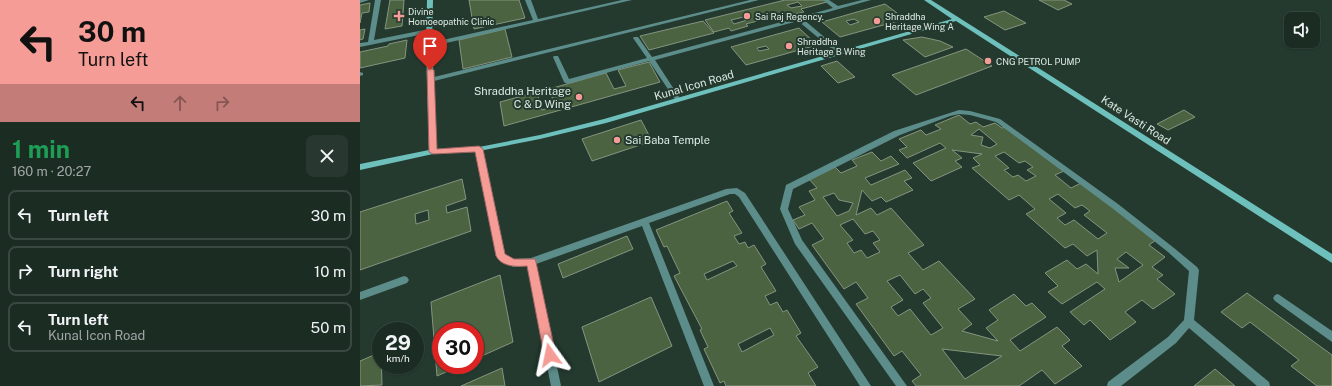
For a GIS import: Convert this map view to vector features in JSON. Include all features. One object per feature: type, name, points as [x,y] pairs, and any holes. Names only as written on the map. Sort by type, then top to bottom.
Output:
[{"type":"street","points":[[360,1],[366,0]]},
{"type":"street","points":[[371,43],[378,0]]},
{"type":"street","points":[[430,0],[429,45],[433,152]]},
{"type":"street","points":[[528,0],[536,21]]},
{"type":"street","points":[[429,45],[629,0]]},
{"type":"street","points":[[430,80],[756,0]]},
{"type":"street","points":[[826,0],[837,8]]},
{"type":"street","points":[[556,57],[567,82],[868,0]]},
{"type":"street","name":"Kate Vasti Road","points":[[927,0],[1332,259]]},
{"type":"street","points":[[799,19],[840,53]]},
{"type":"street","name":"Kunal Icon Road","points":[[360,167],[433,152],[479,149],[555,134],[606,121],[957,19]]},
{"type":"street","points":[[360,45],[429,31]]},
{"type":"street","points":[[636,38],[651,58],[678,100]]},
{"type":"street","points":[[902,386],[798,242],[784,209],[789,187],[897,133],[959,112],[998,120],[1121,211],[1194,270],[1189,322],[1172,340],[1112,386]]},
{"type":"street","points":[[479,149],[501,256],[513,263],[531,262],[729,191],[737,191],[747,202],[866,386]]},
{"type":"street","points":[[644,222],[710,386]]},
{"type":"street","points":[[531,262],[556,386]]},
{"type":"street","points":[[360,296],[404,280]]},
{"type":"street","points":[[1278,298],[1332,337]]},
{"type":"street","points":[[1189,322],[1266,386]]},
{"type":"building","points":[[390,0],[404,0],[402,26],[385,29]]},
{"type":"building","points":[[469,0],[519,0],[525,18],[474,29]]},
{"type":"building","name":"Sai Raj Regency.","points":[[785,0],[824,0],[827,2],[801,9],[804,12],[790,15],[788,13],[746,24],[748,26],[731,31],[729,28],[714,32],[705,20]],"holes":[[[798,2],[802,6],[791,8],[787,5]],[[744,17],[747,20],[734,24],[731,20]]]},
{"type":"building","points":[[1039,0],[1064,0],[1072,4],[1058,10]]},
{"type":"building","points":[[370,3],[369,12],[362,13],[360,23],[360,5]]},
{"type":"building","name":"Shraddha Heritage Wing A","points":[[885,4],[905,19],[840,37],[822,22]],"holes":[[[854,19],[859,22],[850,25],[846,21]]]},
{"type":"building","points":[[1004,11],[1026,23],[1005,30],[984,17]]},
{"type":"building","points":[[703,21],[714,33],[649,50],[640,36]]},
{"type":"building","name":"Shraddha Heritage B Wing","points":[[799,28],[817,45],[746,65],[731,47]],"holes":[[[766,46],[769,49],[759,51],[757,48]]]},
{"type":"building","points":[[365,29],[363,39],[360,40],[360,30]]},
{"type":"building","points":[[505,29],[512,57],[463,69],[459,40]]},
{"type":"building","points":[[922,37],[940,41],[953,47],[925,57],[903,40]]},
{"type":"building","points":[[407,40],[405,58],[360,68],[360,52]]},
{"type":"building","points":[[966,49],[992,66],[916,95],[892,75]]},
{"type":"building","points":[[837,61],[855,77],[838,83],[821,66]]},
{"type":"building","name":"Shraddha Heritage C & D Wing","points":[[649,62],[660,82],[504,126],[500,102],[537,92],[542,110],[555,106],[549,89],[606,73],[614,89],[626,86],[618,70]]},
{"type":"building","points":[[1184,110],[1195,117],[1168,130],[1157,124]]},
{"type":"building","points":[[959,115],[970,124],[976,122],[983,127],[995,123],[1002,128],[1006,127],[1064,171],[1055,175],[1071,188],[1081,183],[1156,240],[1149,245],[1165,257],[1152,267],[1163,275],[1157,279],[1175,294],[1153,309],[1142,300],[1125,312],[1136,322],[1110,340],[1090,320],[1084,325],[1070,312],[1105,289],[1097,282],[1062,304],[1048,292],[1058,286],[1045,273],[1067,260],[1077,269],[1086,264],[1098,274],[1097,250],[1087,256],[1073,244],[1065,248],[1026,214],[1035,209],[1019,195],[1009,200],[972,168],[980,165],[973,158],[982,154],[952,150],[962,158],[955,161],[962,167],[931,181],[913,163],[946,148],[940,143],[907,158],[899,150],[907,147],[899,139],[921,130],[926,135],[941,129],[935,125]],"holes":[[[979,129],[997,144],[990,148],[981,145],[983,137],[971,135]],[[1004,152],[1019,163],[1025,161],[1033,167],[1027,170],[1036,176],[1026,181],[1018,175],[1013,177],[1004,170],[1009,168],[995,156]],[[1058,194],[1075,208],[1082,205],[1090,211],[1084,215],[1107,233],[1098,239],[1074,220],[1065,225],[1057,218],[1066,213],[1049,199]],[[1126,252],[1143,265],[1119,282],[1115,268],[1129,268],[1117,259]]]},
{"type":"building","name":"Sai Baba Temple","points":[[641,120],[652,141],[592,161],[582,139]]},
{"type":"building","points":[[872,152],[881,161],[891,156],[899,164],[865,178],[871,185],[905,170],[912,178],[904,181],[913,190],[886,202],[881,197],[872,201],[862,190],[856,215],[871,208],[877,215],[891,208],[924,245],[908,253],[923,270],[939,261],[975,299],[958,309],[972,324],[962,331],[998,341],[986,328],[998,320],[989,310],[1014,294],[1026,306],[1032,303],[1046,317],[1010,340],[1020,351],[1057,327],[1070,340],[1062,346],[1082,366],[1055,384],[1042,370],[1019,386],[916,386],[912,381],[921,375],[902,351],[894,356],[856,304],[868,298],[856,282],[844,289],[812,245],[824,239],[812,223],[799,229],[793,220],[805,215],[799,207],[815,200],[809,191],[817,188],[808,178],[835,167],[841,173],[857,166],[852,160]],"holes":[[[834,193],[839,200],[853,203],[849,211],[837,216],[823,197]],[[853,219],[865,234],[873,231],[880,240],[873,243],[880,252],[867,258],[861,250],[854,253],[847,243],[853,240],[840,225]],[[900,275],[915,294],[923,289],[931,298],[923,303],[943,328],[931,335],[910,309],[898,316],[891,307],[903,300],[887,281]],[[942,349],[1002,356],[965,379]]]},
{"type":"building","points":[[462,179],[466,199],[446,206],[447,213],[467,207],[471,231],[360,270],[360,212]],"holes":[[[428,210],[429,220],[416,224],[415,214]]]},
{"type":"building","points":[[727,201],[733,211],[729,213],[742,233],[734,236],[739,244],[745,242],[748,248],[754,245],[766,264],[761,267],[776,291],[765,296],[770,305],[777,302],[783,312],[787,310],[801,333],[796,336],[818,367],[808,373],[816,386],[726,386],[724,381],[720,383],[704,349],[708,347],[700,330],[702,329],[674,276],[680,273],[667,246],[664,247],[656,230]],"holes":[[[733,261],[737,266],[707,280],[704,274]],[[770,328],[774,335],[742,352],[738,344]]]},
{"type":"building","points":[[627,236],[633,249],[563,278],[558,264]]},
{"type":"building","points":[[500,275],[513,342],[484,355],[484,322],[433,322],[431,302]]},
{"type":"building","points":[[1247,293],[1332,355],[1332,386],[1317,386],[1291,366],[1299,360],[1250,322],[1242,328],[1221,312]]},
{"type":"building","points":[[651,297],[672,346],[599,382],[582,327]]},
{"type":"building","points":[[372,356],[372,374],[382,374],[382,385],[360,386],[360,361]]},
{"type":"building","points":[[502,368],[505,386],[461,386]]},
{"type":"building","points":[[1215,369],[1235,386],[1194,386]]},
{"type":"place","name":"Divine Homoeopathic Clinic","points":[[399,16]]},
{"type":"place","name":"Sai Raj Regency.","points":[[747,16]]},
{"type":"place","name":"Shraddha Heritage Wing A","points":[[877,21]]},
{"type":"place","name":"Shraddha Heritage B Wing","points":[[789,46]]},
{"type":"place","name":"CNG PETROL PUMP","points":[[988,61]]},
{"type":"place","name":"Shraddha Heritage C & D Wing","points":[[579,97]]},
{"type":"place","name":"Sai Baba Temple","points":[[617,140]]},
{"type":"route","points":[[430,70],[433,152],[479,149],[501,256],[513,263],[531,262],[550,355]]}]
